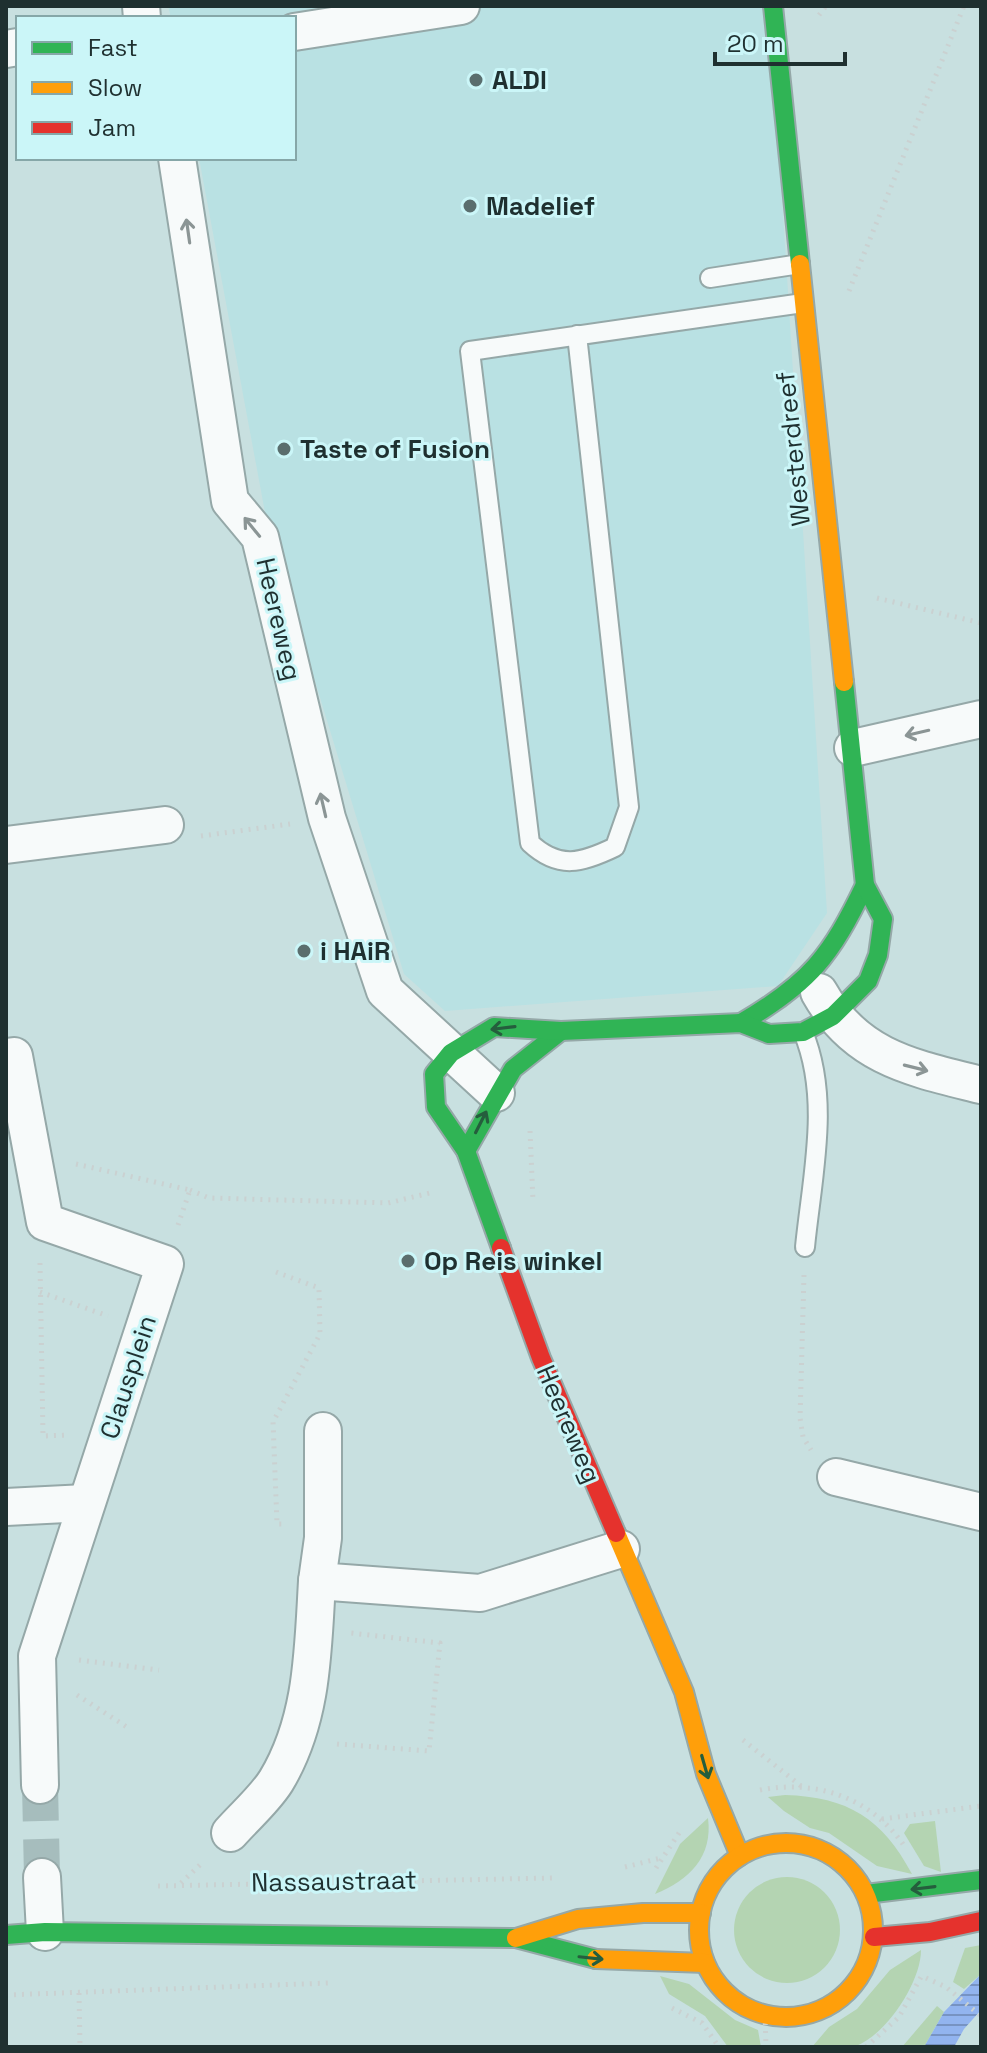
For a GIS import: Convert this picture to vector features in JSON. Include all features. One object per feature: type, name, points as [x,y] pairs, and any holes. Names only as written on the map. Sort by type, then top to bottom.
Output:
[{"type":"street","points":[[296,32],[461,6]]},
{"type":"street","name":"Westerdreef","points":[[451,1053],[494,1027],[561,1031],[741,1023],[769,1034],[818,1024],[868,981],[878,955],[883,919],[865,885],[773,6]]},
{"type":"street","name":"Heereweg","points":[[177,160],[230,501],[260,537],[327,818],[385,991],[496,1093]]},
{"type":"street","points":[[853,748],[981,719]]},
{"type":"street","points":[[6,845],[165,825]]},
{"type":"street","name":"Westerdreef","points":[[741,1023],[780,1002],[811,978],[840,940],[865,885]]},
{"type":"street","points":[[811,978],[818,1024],[856,1038],[897,1064],[981,1085]]},
{"type":"street","points":[[466,1151],[496,1093],[513,1069],[561,1031]]},
{"type":"street","name":"Heereweg","points":[[451,1053],[434,1074],[436,1107],[466,1151],[541,1358],[684,1692],[706,1774],[740,1856]]},
{"type":"street","points":[[6,1057],[14,1056],[45,1222],[165,1264]]},
{"type":"street","name":"Clausplein","points":[[40,1785],[37,1656],[165,1264]]},
{"type":"street","points":[[230,1833],[275,1783],[302,1726],[313,1668],[317,1581],[323,1538],[323,1431]]},
{"type":"street","points":[[836,1477],[981,1512]]},
{"type":"street","points":[[6,1507],[86,1503]]},
{"type":"street","points":[[317,1581],[480,1593],[621,1549]]},
{"type":"street","name":"Heereweg","points":[[684,1692],[717,1740]]},
{"type":"street","points":[[768,1838],[806,1845],[827,1853],[854,1874],[866,1894],[874,1937],[869,1958],[853,1986],[828,2007],[796,2024],[765,2015],[729,1996],[705,1963],[699,1933],[701,1913],[714,1881],[740,1856],[768,1838]]},
{"type":"street","points":[[42,1877],[45,1932]]},
{"type":"street","points":[[866,1894],[981,1880]]},
{"type":"street","name":"Nassaustraat","points":[[516,1938],[578,1919],[643,1913],[701,1913]]},
{"type":"street","points":[[874,1937],[930,1932],[981,1921]]},
{"type":"street","name":"Nassaustraat","points":[[6,1935],[45,1932],[516,1938],[583,1958],[705,1963]]},
{"type":"lane","points":[[710,278],[800,264]]},
{"type":"lane","points":[[577,335],[629,807],[615,847],[593,858],[564,862],[545,857],[530,843],[470,351],[577,335],[803,303]]},
{"type":"lane","points":[[805,1247],[819,1091],[813,1057],[818,1024]]},
{"type":"path","points":[[845,298],[964,6]]},
{"type":"path","points":[[865,595],[981,623]]},
{"type":"path","points":[[165,825],[183,839],[327,818]]},
{"type":"path","points":[[34,1165],[63,1161],[190,1190],[209,1198],[388,1203],[477,1181]]},
{"type":"path","points":[[165,1264],[190,1190]]},
{"type":"path","points":[[45,1222],[39,1240],[43,1436],[109,1433]]},
{"type":"path","points":[[805,1247],[800,1418],[803,1437],[836,1477]]},
{"type":"path","points":[[40,1292],[144,1328]]},
{"type":"path","points":[[295,1740],[429,1751],[440,1643],[315,1629]]},
{"type":"path","points":[[79,1660],[159,1670]]},
{"type":"path","points":[[66,1688],[130,1729]]},
{"type":"path","points":[[802,1786],[852,1800],[881,1819],[981,1806]]},
{"type":"path","points":[[617,1869],[661,1858],[682,1829]]},
{"type":"path","name":"Nassaustraat","points":[[149,1887],[564,1877]]},
{"type":"path","points":[[922,1976],[946,1987],[981,2016]]},
{"type":"path","points":[[6,1995],[333,1983]]},
{"type":"path","points":[[79,1993],[80,2047]]},
{"type":"path","points":[[668,2006],[702,2023],[719,2047]]},
{"type":"path","points":[[765,2015],[766,2047]]},
{"type":"shaded area","points":[[168,6],[770,6],[827,913],[778,986],[445,1011],[404,974],[267,523],[199,160],[296,160],[296,16],[170,16]]},
{"type":"green space","points":[[785,1795],[827,1800],[861,1814],[888,1838],[912,1874],[877,1866],[829,1833],[810,1828],[768,1797]]},
{"type":"green space","points":[[708,1818],[709,1832],[703,1855],[679,1882],[655,1894],[680,1844]]},
{"type":"green space","points":[[935,1821],[941,1872],[924,1866],[904,1833],[910,1824]]},
{"type":"green space","points":[[787,1877],[807,1881],[825,1892],[836,1910],[840,1930],[836,1950],[825,1968],[807,1979],[787,1983],[767,1979],[749,1968],[738,1950],[734,1930],[738,1910],[749,1892],[767,1881]]},
{"type":"green space","points":[[981,1945],[981,1974],[964,1989],[953,1982],[965,1948]]},
{"type":"green space","points":[[921,1950],[909,1991],[890,2019],[868,2040],[840,2049],[812,2047],[829,2027],[857,2009],[890,1970]]},
{"type":"green space","points":[[660,1976],[689,1984],[735,2020],[758,2030],[761,2047],[728,2047],[705,2016],[669,1994]]},
{"type":"green space","points":[[937,2006],[944,2012],[924,2047],[902,2047]]},
{"type":"water","points":[[981,1974],[981,2010],[964,2029],[954,2047],[924,2047],[944,2012]]},
{"type":"tunnel","points":[[40,1785],[42,1877]]},
{"type":"traffic: fast","points":[[773,6],[800,264]]},
{"type":"traffic: fast","points":[[501,1248],[466,1151],[436,1107],[434,1074],[451,1053],[494,1027],[561,1031],[741,1023],[769,1034],[803,1032],[833,1016],[868,981],[878,955],[883,919],[865,885],[844,682]]},
{"type":"traffic: fast","points":[[741,1023],[785,995],[816,966],[841,931],[865,885]]},
{"type":"traffic: fast","points":[[466,1151],[513,1069],[561,1031]]},
{"type":"traffic: fast","points":[[866,1894],[981,1880]]},
{"type":"traffic: fast","points":[[6,1935],[45,1932],[516,1938],[596,1959]]},
{"type":"traffic: slow","points":[[800,264],[844,682]]},
{"type":"traffic: slow","points":[[616,1533],[684,1692],[706,1774],[740,1856]]},
{"type":"traffic: slow","points":[[786,1843],[819,1849],[848,1868],[867,1897],[873,1930],[867,1963],[848,1992],[819,2011],[786,2017],[753,2011],[724,1992],[705,1963],[699,1930],[705,1897],[724,1868],[753,1849],[786,1843]]},
{"type":"traffic: slow","points":[[516,1938],[578,1919],[643,1913],[701,1913]]},
{"type":"traffic: slow","points":[[596,1959],[705,1963]]},
{"type":"traffic: jam","points":[[501,1248],[541,1358],[616,1533]]},
{"type":"traffic: jam","points":[[874,1937],[930,1932],[981,1921]]},
{"type":"place","name":"ALDI","points":[[476,80]]},
{"type":"place","name":"Madelief","points":[[470,206]]},
{"type":"place","name":"Taste of Fusion","points":[[284,449]]},
{"type":"place","name":"i HAiR","points":[[304,951]]},
{"type":"place","name":"Op Reis winkel","points":[[408,1261]]}]
